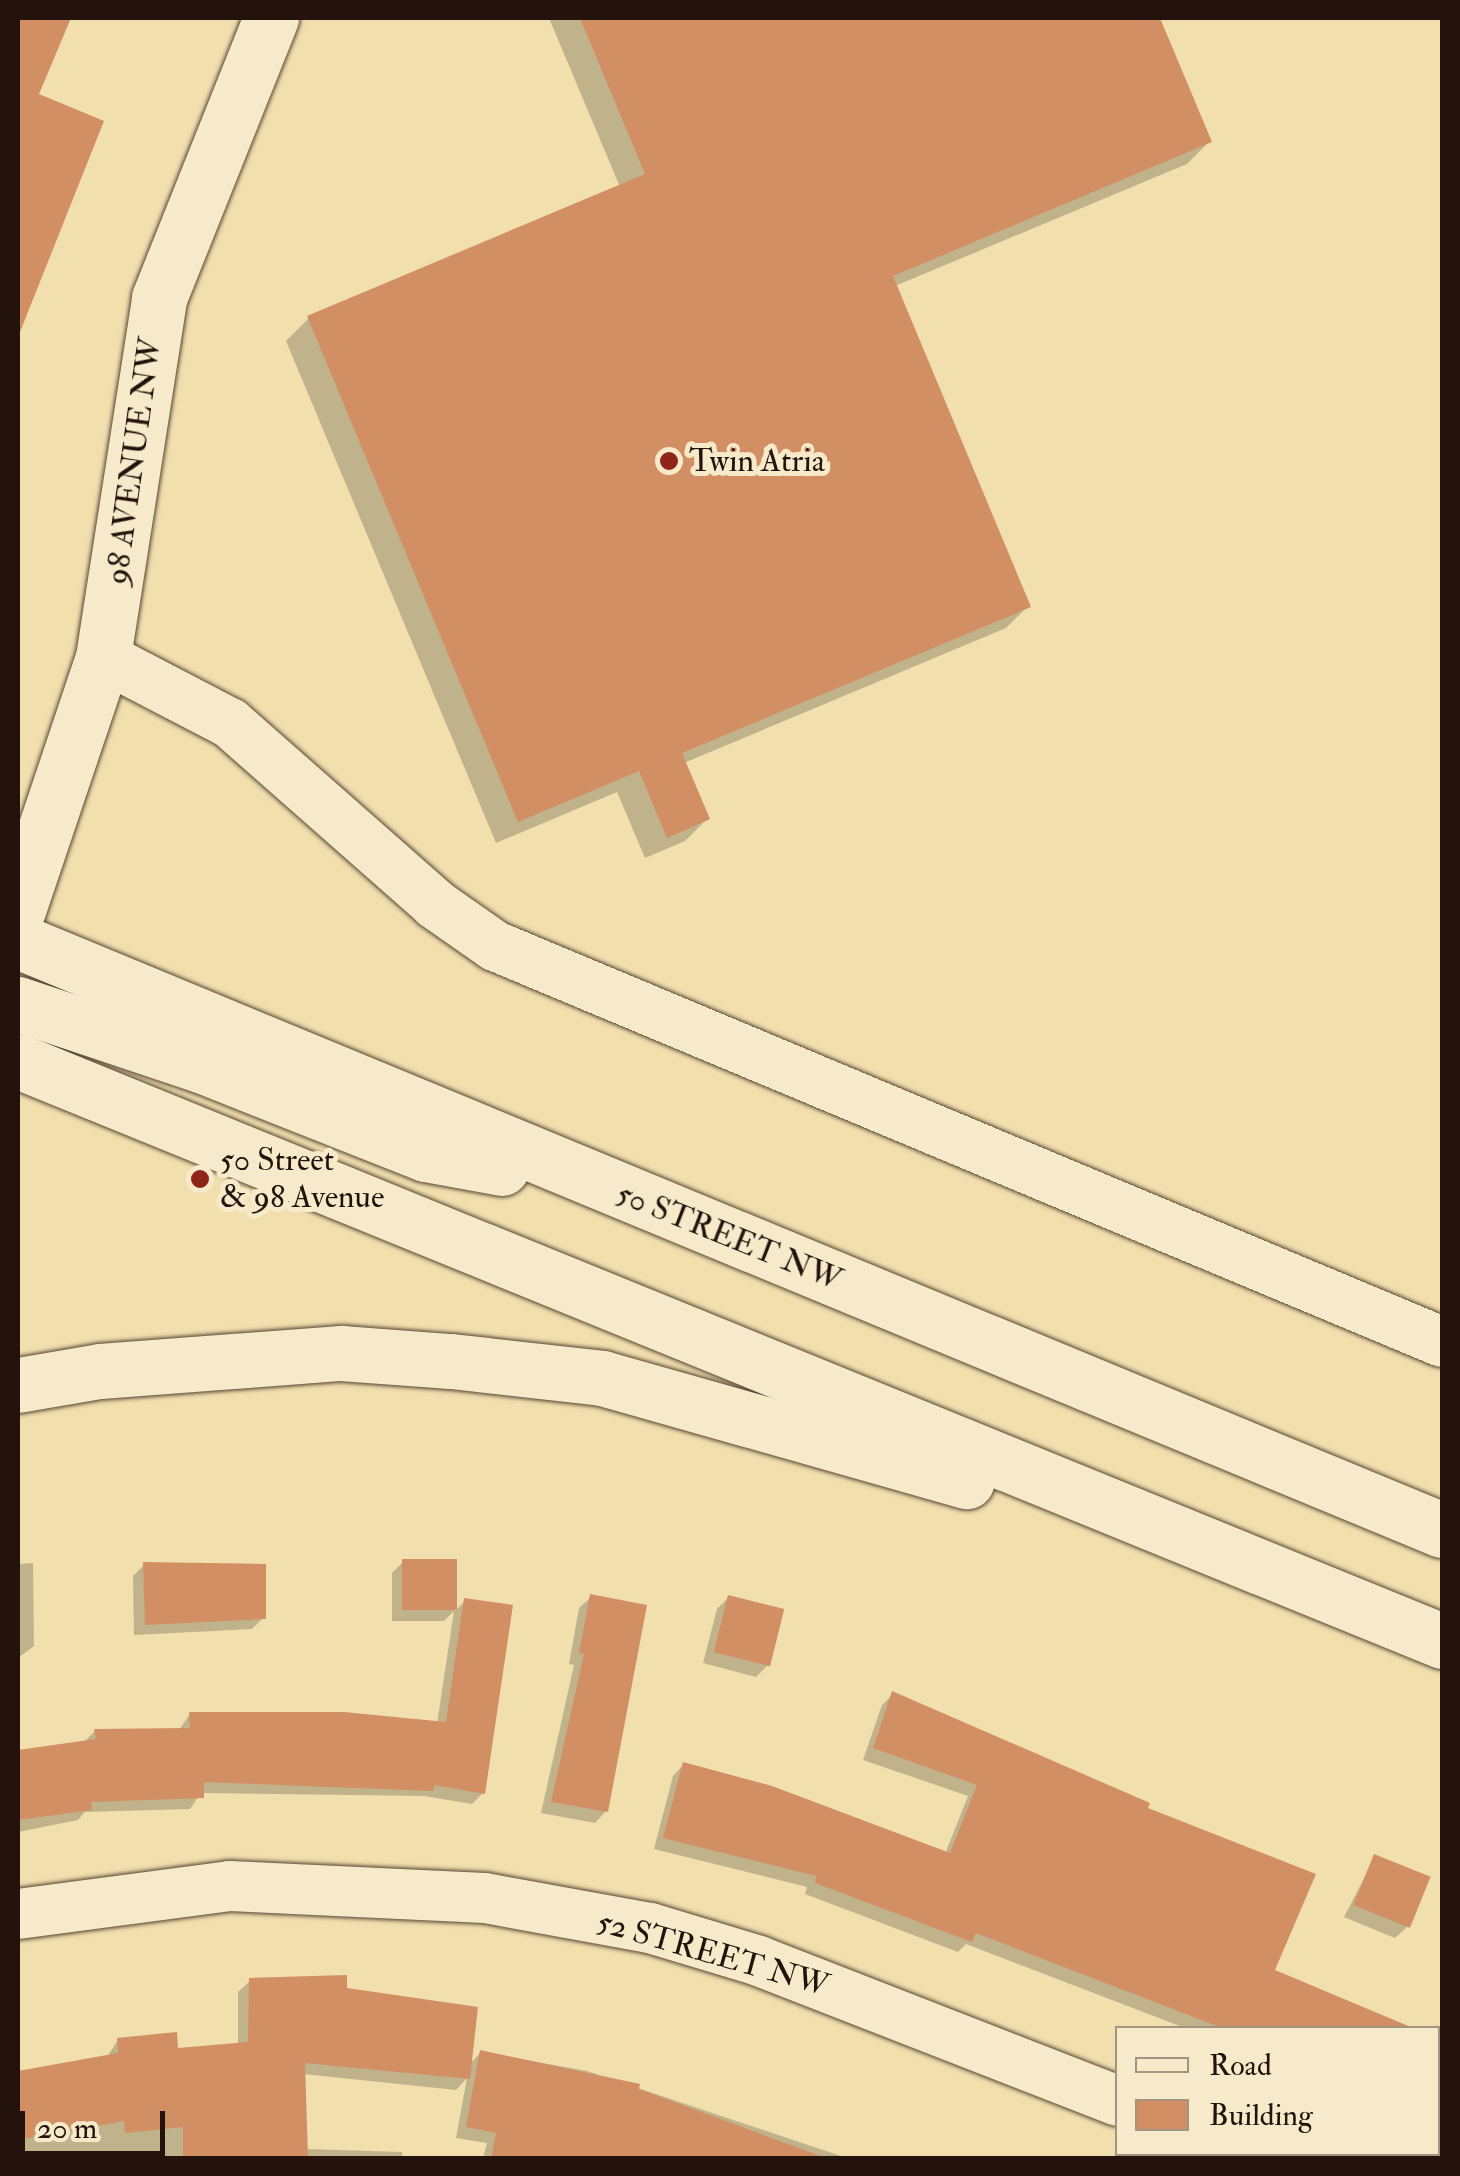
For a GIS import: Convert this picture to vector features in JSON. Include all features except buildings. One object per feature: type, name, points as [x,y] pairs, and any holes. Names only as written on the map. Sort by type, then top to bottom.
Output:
[{"type":"main road","name":"98 AVENUE NW","points":[[18,910],[102,657],[159,298],[270,18]]},
{"type":"main road","name":"50 STREET NW","points":[[18,940],[608,1188],[1442,1530]]},
{"type":"main road","points":[[18,1004],[203,1066],[425,1154],[608,1188]]},
{"type":"main road","points":[[18,1061],[1442,1641]]},
{"type":"main road","points":[[18,1385],[100,1371],[341,1353],[602,1378],[1273,1572]]},
{"type":"street","points":[[102,657],[230,723],[436,904],[494,946],[1442,1342]]},
{"type":"street","name":"52 STREET NW","points":[[18,1914],[230,1886],[485,1898],[650,1928],[808,1978],[1115,2100]]},
{"type":"place","name":"Twin Atria","points":[[669,461]]},
{"type":"place","name":"50 Street & 98 Avenue","points":[[200,1179]]}]
